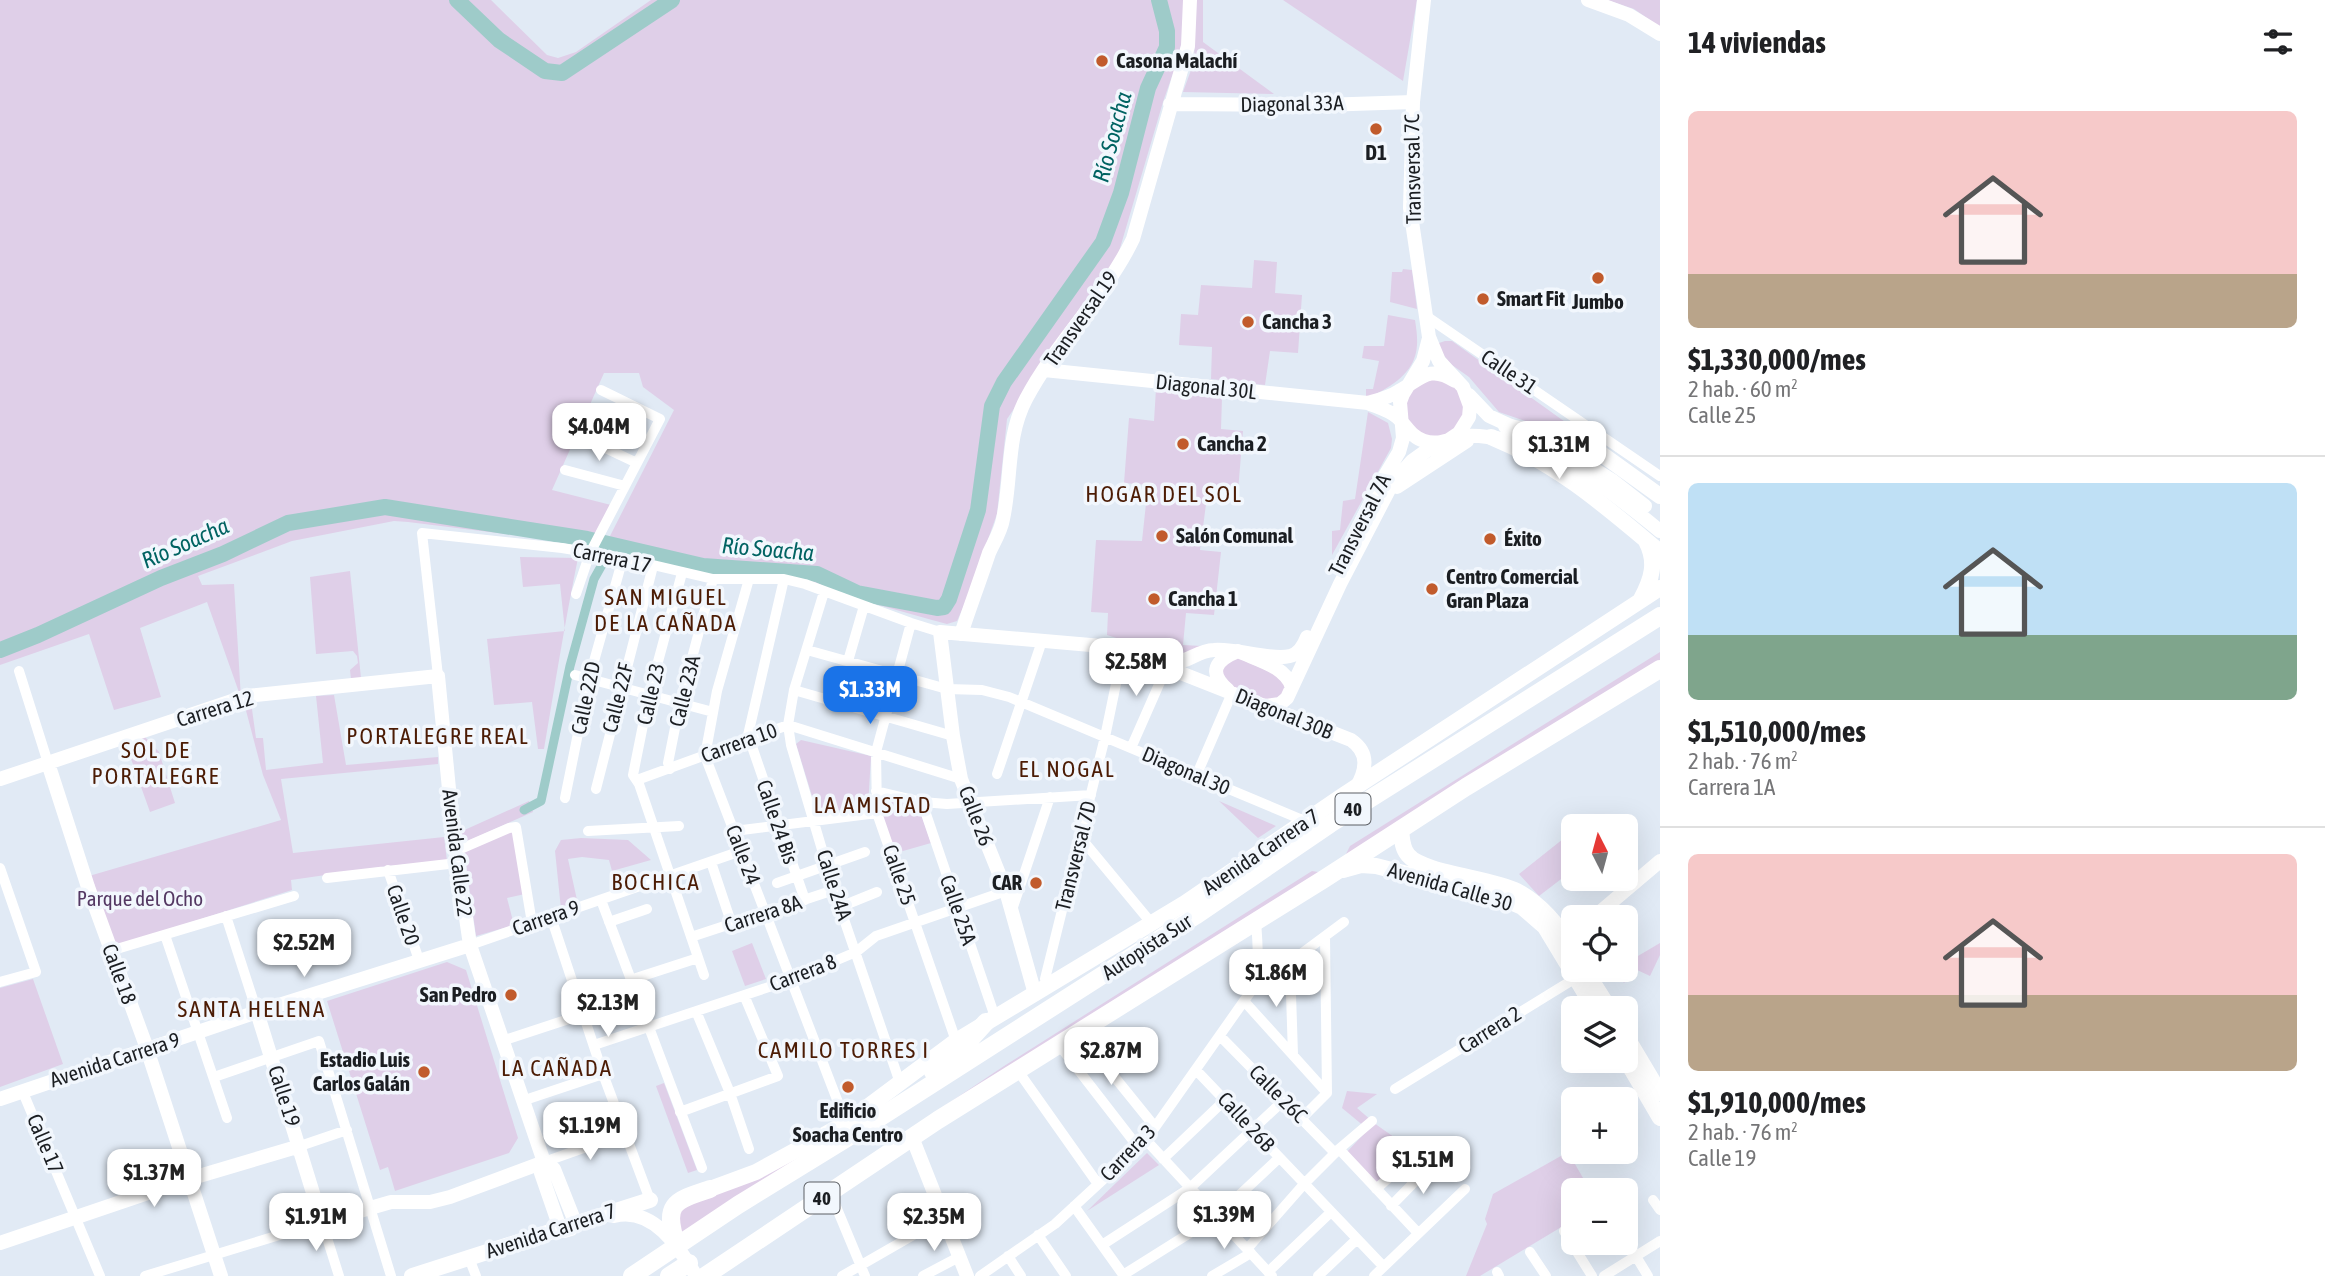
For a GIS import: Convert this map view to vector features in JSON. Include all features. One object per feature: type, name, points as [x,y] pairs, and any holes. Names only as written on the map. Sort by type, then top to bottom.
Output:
[{"type":"highway","name":"Autopista Sur","points":[[632,1276],[746,1200],[1231,893],[1330,824],[1660,617]]},
{"type":"highway","name":"Autopista Sur","points":[[705,1276],[912,1138],[1337,871],[1476,780],[1660,669]]},
{"type":"highway","points":[[868,1125],[949,1059],[991,1020]]},
{"type":"highway","points":[[677,1246],[670,1222],[676,1202],[710,1189]]},
{"type":"highway","points":[[669,1276],[693,1270]]},
{"type":"main road","name":"Transversal 19","points":[[962,630],[1003,522],[1008,462],[1016,420],[1044,370],[1102,292],[1125,257],[1133,239],[1188,46],[1190,0]]},
{"type":"main road","name":"Transversal 7C","points":[[1424,0],[1413,102],[1409,195],[1431,343],[1439,361],[1483,413],[1564,451],[1636,505]]},
{"type":"main road","points":[[1588,0],[1629,15],[1660,34]]},
{"type":"main road","name":"Diagonal 33A","points":[[1170,104],[1322,105],[1413,102]]},
{"type":"main road","name":"Transversal 7C","points":[[1408,386],[1431,343]]},
{"type":"main road","name":"Diagonal 30L","points":[[1044,370],[1368,403]]},
{"type":"main road","points":[[1368,403],[1398,393],[1418,377],[1446,374],[1463,387],[1470,406],[1465,427],[1447,441]]},
{"type":"main road","name":"Transversal 7A","points":[[1238,652],[1289,657],[1300,650],[1336,570],[1399,452],[1403,438],[1400,402],[1408,386]]},
{"type":"main road","points":[[1368,403],[1395,415],[1410,433],[1425,442],[1447,441],[1466,436],[1505,439],[1550,456],[1660,518]]},
{"type":"main road","points":[[1506,426],[1563,439],[1596,450],[1660,496]]},
{"type":"main road","points":[[1383,500],[1405,480],[1439,458],[1469,440],[1486,437],[1534,456],[1573,481],[1621,517],[1660,552]]},
{"type":"main road","name":"Transversal 7A","points":[[1292,687],[1340,584],[1393,482],[1412,461],[1434,446],[1447,441]]},
{"type":"main road","points":[[1636,505],[1660,531]]},
{"type":"main road","points":[[1640,600],[1647,588],[1653,563],[1644,539]]},
{"type":"main road","name":"Avenida Carrera 7","points":[[710,1189],[756,1172],[846,1124],[956,1041],[1153,925],[1305,821],[1660,588]]},
{"type":"main road","name":"Carrera 17","points":[[940,632],[962,630]]},
{"type":"main road","name":"Diagonal 30B","points":[[962,630],[1122,650],[1168,664]]},
{"type":"main road","name":"Diagonal 30B","points":[[962,630],[1108,639],[1128,643],[1232,693],[1356,744],[1363,753],[1365,765],[1363,777],[1356,788]]},
{"type":"main road","name":"Calle 26","points":[[940,632],[961,779],[1006,891],[1035,994]]},
{"type":"main road","points":[[1168,664],[1188,661],[1210,650],[1238,652],[1281,671],[1289,679],[1292,687],[1284,702],[1266,706]]},
{"type":"main road","points":[[1232,693],[1218,679],[1216,669],[1223,658],[1238,652]]},
{"type":"main road","name":"Carrera 12","points":[[0,779],[247,696],[438,676]]},
{"type":"main road","name":"Avenida Calle 22","points":[[438,676],[456,857],[470,945],[544,1162],[541,1173],[567,1225]]},
{"type":"main road","name":"Calle 18","points":[[48,763],[221,1276]]},
{"type":"main road","name":"Avenida Calle 30","points":[[1401,830],[1402,844],[1407,855],[1427,872]]},
{"type":"main road","points":[[1608,905],[1660,861]]},
{"type":"main road","name":"Avenida Calle 30","points":[[1337,871],[1368,865],[1497,884],[1517,891],[1548,915],[1561,933]]},
{"type":"main road","name":"Avenida Carrera 9","points":[[0,1099],[257,1012],[470,945]]},
{"type":"main road","points":[[991,1020],[1050,1009]]},
{"type":"main road","name":"Calle 19","points":[[257,1012],[322,1222]]},
{"type":"main road","points":[[1638,1056],[1660,1093]]},
{"type":"main road","points":[[1634,1073],[1660,1118]]},
{"type":"main road","points":[[912,1138],[967,1276]]},
{"type":"main road","points":[[0,1243],[188,1179],[300,1146]]},
{"type":"main road","points":[[322,1222],[401,1200],[429,1202],[450,1197],[544,1162]]},
{"type":"main road","name":"Avenida Carrera 7","points":[[412,1276],[650,1200]]},
{"type":"main road","points":[[567,1225],[564,1231],[618,1215],[638,1215],[654,1224],[677,1246],[693,1270]]},
{"type":"street","name":"Calle 31","points":[[1426,316],[1660,476]]},
{"type":"street","points":[[1431,343],[1439,337],[1458,338]]},
{"type":"street","points":[[576,594],[592,550],[660,419],[601,390]]},
{"type":"street","points":[[580,436],[637,463]]},
{"type":"street","points":[[565,470],[625,486]]},
{"type":"street","name":"Carrera 17","points":[[422,533],[592,550],[713,579],[784,579],[940,632]]},
{"type":"street","name":"Avenida Calle 22","points":[[422,533],[438,676]]},
{"type":"street","name":"Calle 22D","points":[[565,798],[589,679],[623,558]]},
{"type":"street","name":"Calle 22F","points":[[596,789],[653,566]]},
{"type":"street","name":"Calle 23","points":[[635,777],[649,695],[681,573]]},
{"type":"street","name":"Calle 23A","points":[[669,766],[680,703],[713,579]]},
{"type":"street","points":[[705,756],[713,712],[749,579]]},
{"type":"street","points":[[748,740],[784,579]]},
{"type":"street","points":[[788,725],[794,690],[824,592]]},
{"type":"street","points":[[848,662],[864,606]]},
{"type":"street","name":"Calle 25","points":[[911,623],[876,752],[877,813],[956,1041]]},
{"type":"street","points":[[997,774],[1042,641]]},
{"type":"street","points":[[807,650],[947,689]]},
{"type":"street","name":"Transversal 7D","points":[[1045,979],[1105,737],[1122,650]]},
{"type":"street","points":[[1131,748],[1168,664]]},
{"type":"street","name":"Calle 18","points":[[19,671],[48,763]]},
{"type":"street","points":[[575,675],[713,712]]},
{"type":"street","name":"Diagonal 30","points":[[947,689],[982,690],[1021,703],[1305,821]]},
{"type":"street","points":[[794,690],[953,736]]},
{"type":"street","points":[[1196,774],[1232,693]]},
{"type":"street","name":"Carrera 10","points":[[635,777],[705,756],[788,725],[961,779]]},
{"type":"street","name":"Calle 24A","points":[[788,725],[791,746],[834,890],[900,1083]]},
{"type":"street","name":"Calle 24 Bis","points":[[748,740],[805,901]]},
{"type":"street","name":"Calle 24","points":[[705,756],[846,1124]]},
{"type":"street","points":[[635,777],[704,975]]},
{"type":"street","points":[[876,791],[922,802],[970,803],[1091,795]]},
{"type":"street","points":[[1012,911],[1050,797]]},
{"type":"street","name":"Calle 25A","points":[[922,802],[958,907],[991,1020]]},
{"type":"street","points":[[734,831],[877,813]]},
{"type":"street","points":[[588,831],[679,826]]},
{"type":"street","points":[[327,878],[456,857],[509,828],[516,827],[532,923]]},
{"type":"street","points":[[1080,837],[1153,925]]},
{"type":"street","name":"Carrera 9","points":[[470,945],[741,851]]},
{"type":"street","points":[[778,883],[865,852]]},
{"type":"street","points":[[711,862],[732,925]]},
{"type":"street","points":[[0,868],[3,884],[36,972],[0,982]]},
{"type":"street","name":"Calle 20","points":[[388,870],[419,960]]},
{"type":"street","name":"Carrera 8A","points":[[691,937],[834,890]]},
{"type":"street","name":"Carrera 8","points":[[594,1045],[790,980],[856,952],[876,936],[1006,891]]},
{"type":"street","points":[[840,907],[877,892]]},
{"type":"street","points":[[110,951],[294,896]]},
{"type":"street","points":[[601,900],[702,1168]]},
{"type":"street","points":[[609,922],[647,909]]},
{"type":"street","name":"Calle 19","points":[[226,916],[257,1012]]},
{"type":"street","points":[[551,917],[603,1074],[650,1200]]},
{"type":"street","points":[[1251,991],[1256,978],[1258,957],[1256,922]]},
{"type":"street","name":"Carrera 3","points":[[980,1276],[1074,1206],[1142,1143],[1251,991],[1344,922]]},
{"type":"street","points":[[165,934],[227,1118]]},
{"type":"street","points":[[1302,1118],[1327,1093],[1325,936]]},
{"type":"street","points":[[630,979],[698,958]]},
{"type":"street","points":[[1290,963],[1293,1055]]},
{"type":"street","name":"Carrera 2","points":[[1395,1089],[1568,982]]},
{"type":"street","points":[[680,1112],[778,1076],[744,995]]},
{"type":"street","points":[[1244,1001],[1327,1093]]},
{"type":"street","points":[[696,1011],[730,1093],[749,1149]]},
{"type":"street","points":[[502,1041],[584,1014]]},
{"type":"street","points":[[1079,1033],[1155,1127]]},
{"type":"street","name":"Calle 26C","points":[[1220,1035],[1419,1233]]},
{"type":"street","points":[[214,1077],[319,1041],[391,1276]]},
{"type":"street","points":[[1059,1045],[1142,1143],[1163,1159],[1270,1274],[1331,1213]]},
{"type":"street","name":"Calle 26B","points":[[1196,1069],[1383,1266]]},
{"type":"street","points":[[1018,1071],[1098,1184]]},
{"type":"street","points":[[522,1101],[603,1074]]},
{"type":"street","name":"Calle 17","points":[[22,1090],[100,1276]]},
{"type":"street","points":[[1163,1159],[1225,1100]]},
{"type":"street","points":[[1102,1245],[1190,1188],[1284,1100]]},
{"type":"street","points":[[1220,1274],[1249,1251],[1304,1184],[1372,1121]]},
{"type":"street","points":[[300,1146],[347,1130]]},
{"type":"street","points":[[544,1162],[626,1133]]},
{"type":"street","points":[[1377,1189],[1416,1153]]},
{"type":"street","points":[[1074,1206],[1124,1276],[1217,1216],[1279,1158]]},
{"type":"street","points":[[1391,1206],[1432,1164]]},
{"type":"street","points":[[1374,1276],[1465,1189]]},
{"type":"street","points":[[830,1192],[863,1271]]},
{"type":"street","points":[[1653,1200],[1660,1210]]},
{"type":"street","points":[[842,1276],[863,1271],[943,1218]]},
{"type":"street","points":[[145,1276],[322,1222]]},
{"type":"street","name":"Calle 19","points":[[322,1222],[339,1276]]},
{"type":"street","points":[[1038,1235],[1066,1276]]},
{"type":"street","points":[[1318,1276],[1356,1240]]},
{"type":"street","points":[[1604,1276],[1660,1241]]},
{"type":"street","points":[[1531,1251],[1546,1276]]},
{"type":"street","points":[[1579,1255],[1592,1276]]},
{"type":"street","points":[[1008,1256],[1021,1276]]},
{"type":"street","points":[[1636,1256],[1648,1276]]},
{"type":"street","points":[[923,1276],[959,1257]]},
{"type":"street","points":[[469,1258],[476,1276]]},
{"type":"green space","points":[[0,0],[491,0],[547,55],[558,58],[576,52],[651,0],[1183,0],[1184,33],[1178,59],[1118,255],[1007,419],[997,514],[957,621],[947,624],[932,620],[847,596],[797,577],[714,574],[586,544],[394,521],[292,541],[198,576],[202,585],[234,584],[241,698],[207,602],[140,628],[161,697],[114,710],[89,634],[0,665]],"holes":[[[604,373],[639,373],[643,387],[674,410],[610,536],[594,535],[611,505],[552,490]]]},
{"type":"green space","points":[[1196,0],[1203,0],[1203,42],[1274,94],[1183,92],[1194,62]]},
{"type":"green space","points":[[1283,0],[1417,0],[1403,81]]},
{"type":"green space","points":[[1607,0],[1660,0],[1660,27],[1634,9]]},
{"type":"green space","points":[[1254,260],[1277,262],[1275,293],[1302,295],[1298,353],[1270,351],[1265,385],[1211,379],[1212,347],[1179,345],[1181,314],[1198,315],[1201,285],[1252,288]]},
{"type":"green space","points":[[1403,269],[1412,270],[1417,309],[1390,302],[1392,272],[1402,272]]},
{"type":"green space","points":[[1388,315],[1415,320],[1416,354],[1411,366],[1401,378],[1366,398],[1366,389],[1373,389],[1379,361],[1362,358],[1364,346],[1384,346]]},
{"type":"green space","points":[[1452,341],[1600,447],[1499,412],[1469,377],[1452,365],[1438,349],[1439,343]]},
{"type":"green space","points":[[1435,379],[1446,381],[1459,392],[1464,408],[1462,419],[1451,432],[1435,437],[1424,435],[1411,424],[1406,408],[1408,397],[1419,384]]},
{"type":"green space","points":[[1156,389],[1222,398],[1221,429],[1243,431],[1238,491],[1208,489],[1200,550],[1221,552],[1214,615],[1186,613],[1183,645],[1202,646],[1179,658],[1107,635],[1108,613],[1091,612],[1096,540],[1142,541],[1148,485],[1124,483],[1129,418],[1154,421]]},
{"type":"green space","points":[[1368,412],[1388,423],[1391,448],[1332,555],[1332,531],[1340,530],[1343,501],[1355,499]]},
{"type":"green space","points":[[520,557],[578,558],[565,628],[560,584],[523,587]]},
{"type":"green space","points":[[350,571],[361,678],[351,679],[350,670],[358,663],[353,651],[316,654],[310,577]]},
{"type":"green space","points":[[564,631],[544,749],[538,749],[532,702],[494,705],[487,639]]},
{"type":"green space","points":[[1660,652],[1660,662],[1342,862],[1350,846]]},
{"type":"green space","points":[[1233,656],[1277,675],[1285,683],[1283,695],[1267,701],[1228,686],[1219,669]]},
{"type":"green space","name":"Parque del Ocho","points":[[334,695],[346,765],[438,757],[438,764],[281,779],[293,853],[444,837],[447,861],[388,866],[291,880],[292,890],[113,947],[89,876],[281,820],[263,775],[244,703],[251,702],[256,738],[263,738],[266,770],[323,763],[316,696]]},
{"type":"green space","points":[[144,736],[159,752],[175,803],[150,812],[125,742]]},
{"type":"green space","points":[[801,740],[871,756],[868,808],[817,812],[796,744]]},
{"type":"green space","points":[[880,796],[918,806],[931,843],[896,853],[880,811]]},
{"type":"green space","points":[[529,801],[533,812],[461,844],[460,832]]},
{"type":"green space","points":[[1219,801],[1276,826],[1258,838]]},
{"type":"green space","points":[[515,828],[525,894],[507,898],[514,925],[476,936],[464,850]]},
{"type":"green space","points":[[561,840],[628,840],[651,860],[612,871],[609,860],[582,857],[568,859],[577,900],[561,909],[555,851]]},
{"type":"green space","points":[[1561,841],[1561,879],[1539,896],[1519,874]]},
{"type":"green space","points":[[1312,871],[1324,873],[834,1180],[1004,1066]]},
{"type":"green space","points":[[752,943],[766,979],[745,986],[732,951]]},
{"type":"green space","points":[[1660,943],[1660,955],[1650,976],[1638,970],[1638,956]]},
{"type":"green space","name":"Estadio Luis Carlos Galán","points":[[447,962],[466,970],[518,1138],[509,1153],[395,1191],[388,1167],[380,1170],[327,1001]]},
{"type":"green space","points":[[33,979],[63,1064],[0,1087],[0,988]]},
{"type":"green space","points":[[664,1083],[697,1170],[688,1173],[656,1086]]},
{"type":"green space","points":[[1347,1091],[1377,1094],[1357,1108],[1372,1121],[1365,1127],[1342,1108]]},
{"type":"green space","points":[[1374,1123],[1415,1152],[1380,1187],[1345,1154]]},
{"type":"green space","points":[[816,1146],[682,1238],[675,1216],[678,1207]]},
{"type":"green space","points":[[1147,1153],[1159,1165],[1087,1211]]},
{"type":"green space","points":[[1561,1156],[1561,1164],[1575,1164],[1583,1178],[1561,1178],[1561,1227],[1480,1276],[1466,1276],[1487,1224],[1485,1219],[1493,1194]]},
{"type":"waterway","name":"Río Soacha","points":[[457,0],[499,40],[545,71],[562,73],[672,0]]},
{"type":"waterway","name":"Río Soacha","points":[[0,650],[161,578],[223,554],[288,523],[385,507],[587,539],[703,566],[817,574],[857,593],[944,607],[978,510],[992,406],[1004,382],[1103,242],[1121,193],[1148,88],[1167,47],[1167,31],[1159,0]]},
{"type":"waterway","points":[[524,810],[541,801],[570,666],[594,579],[603,563]]},
{"type":"place","name":"Casona Malachí","points":[[1102,61]]},
{"type":"place","name":"D1","points":[[1376,129]]},
{"type":"place","name":"Jumbo","points":[[1598,278]]},
{"type":"place","name":"Smart Fit","points":[[1483,299]]},
{"type":"place","name":"Cancha 3","points":[[1248,322]]},
{"type":"place","name":"Cancha 2","points":[[1183,444]]},
{"type":"place","name":"Salón Comunal","points":[[1162,536]]},
{"type":"place","name":"Éxito","points":[[1490,539]]},
{"type":"place","name":"Centro Comercial Gran Plaza","points":[[1432,589]]},
{"type":"place","name":"Cancha 1","points":[[1154,599]]},
{"type":"place","name":"CAR","points":[[1036,883]]},
{"type":"place","name":"San Pedro","points":[[511,995]]},
{"type":"place","name":"Estadio Luis Carlos Galán","points":[[424,1072]]},
{"type":"place","name":"Edificio Soacha Centro","points":[[848,1087]]},
{"type":"district","name":"HOGAR DEL SOL","points":[[1164,494]]},
{"type":"district","name":"SAN MIGUEL DE LA CAÑADA","points":[[666,610]]},
{"type":"district","name":"PORTALEGRE REAL","points":[[438,736]]},
{"type":"district","name":"SOL DE PORTALEGRE","points":[[156,763]]},
{"type":"district","name":"EL NOGAL","points":[[1067,769]]},
{"type":"district","name":"LA AMISTAD","points":[[873,805]]},
{"type":"district","name":"BOCHICA","points":[[656,882]]},
{"type":"district","name":"SANTA HELENA","points":[[252,1009]]},
{"type":"district","name":"CAMILO TORRES I","points":[[844,1050]]},
{"type":"district","name":"LA CAÑADA","points":[[557,1068]]}]
